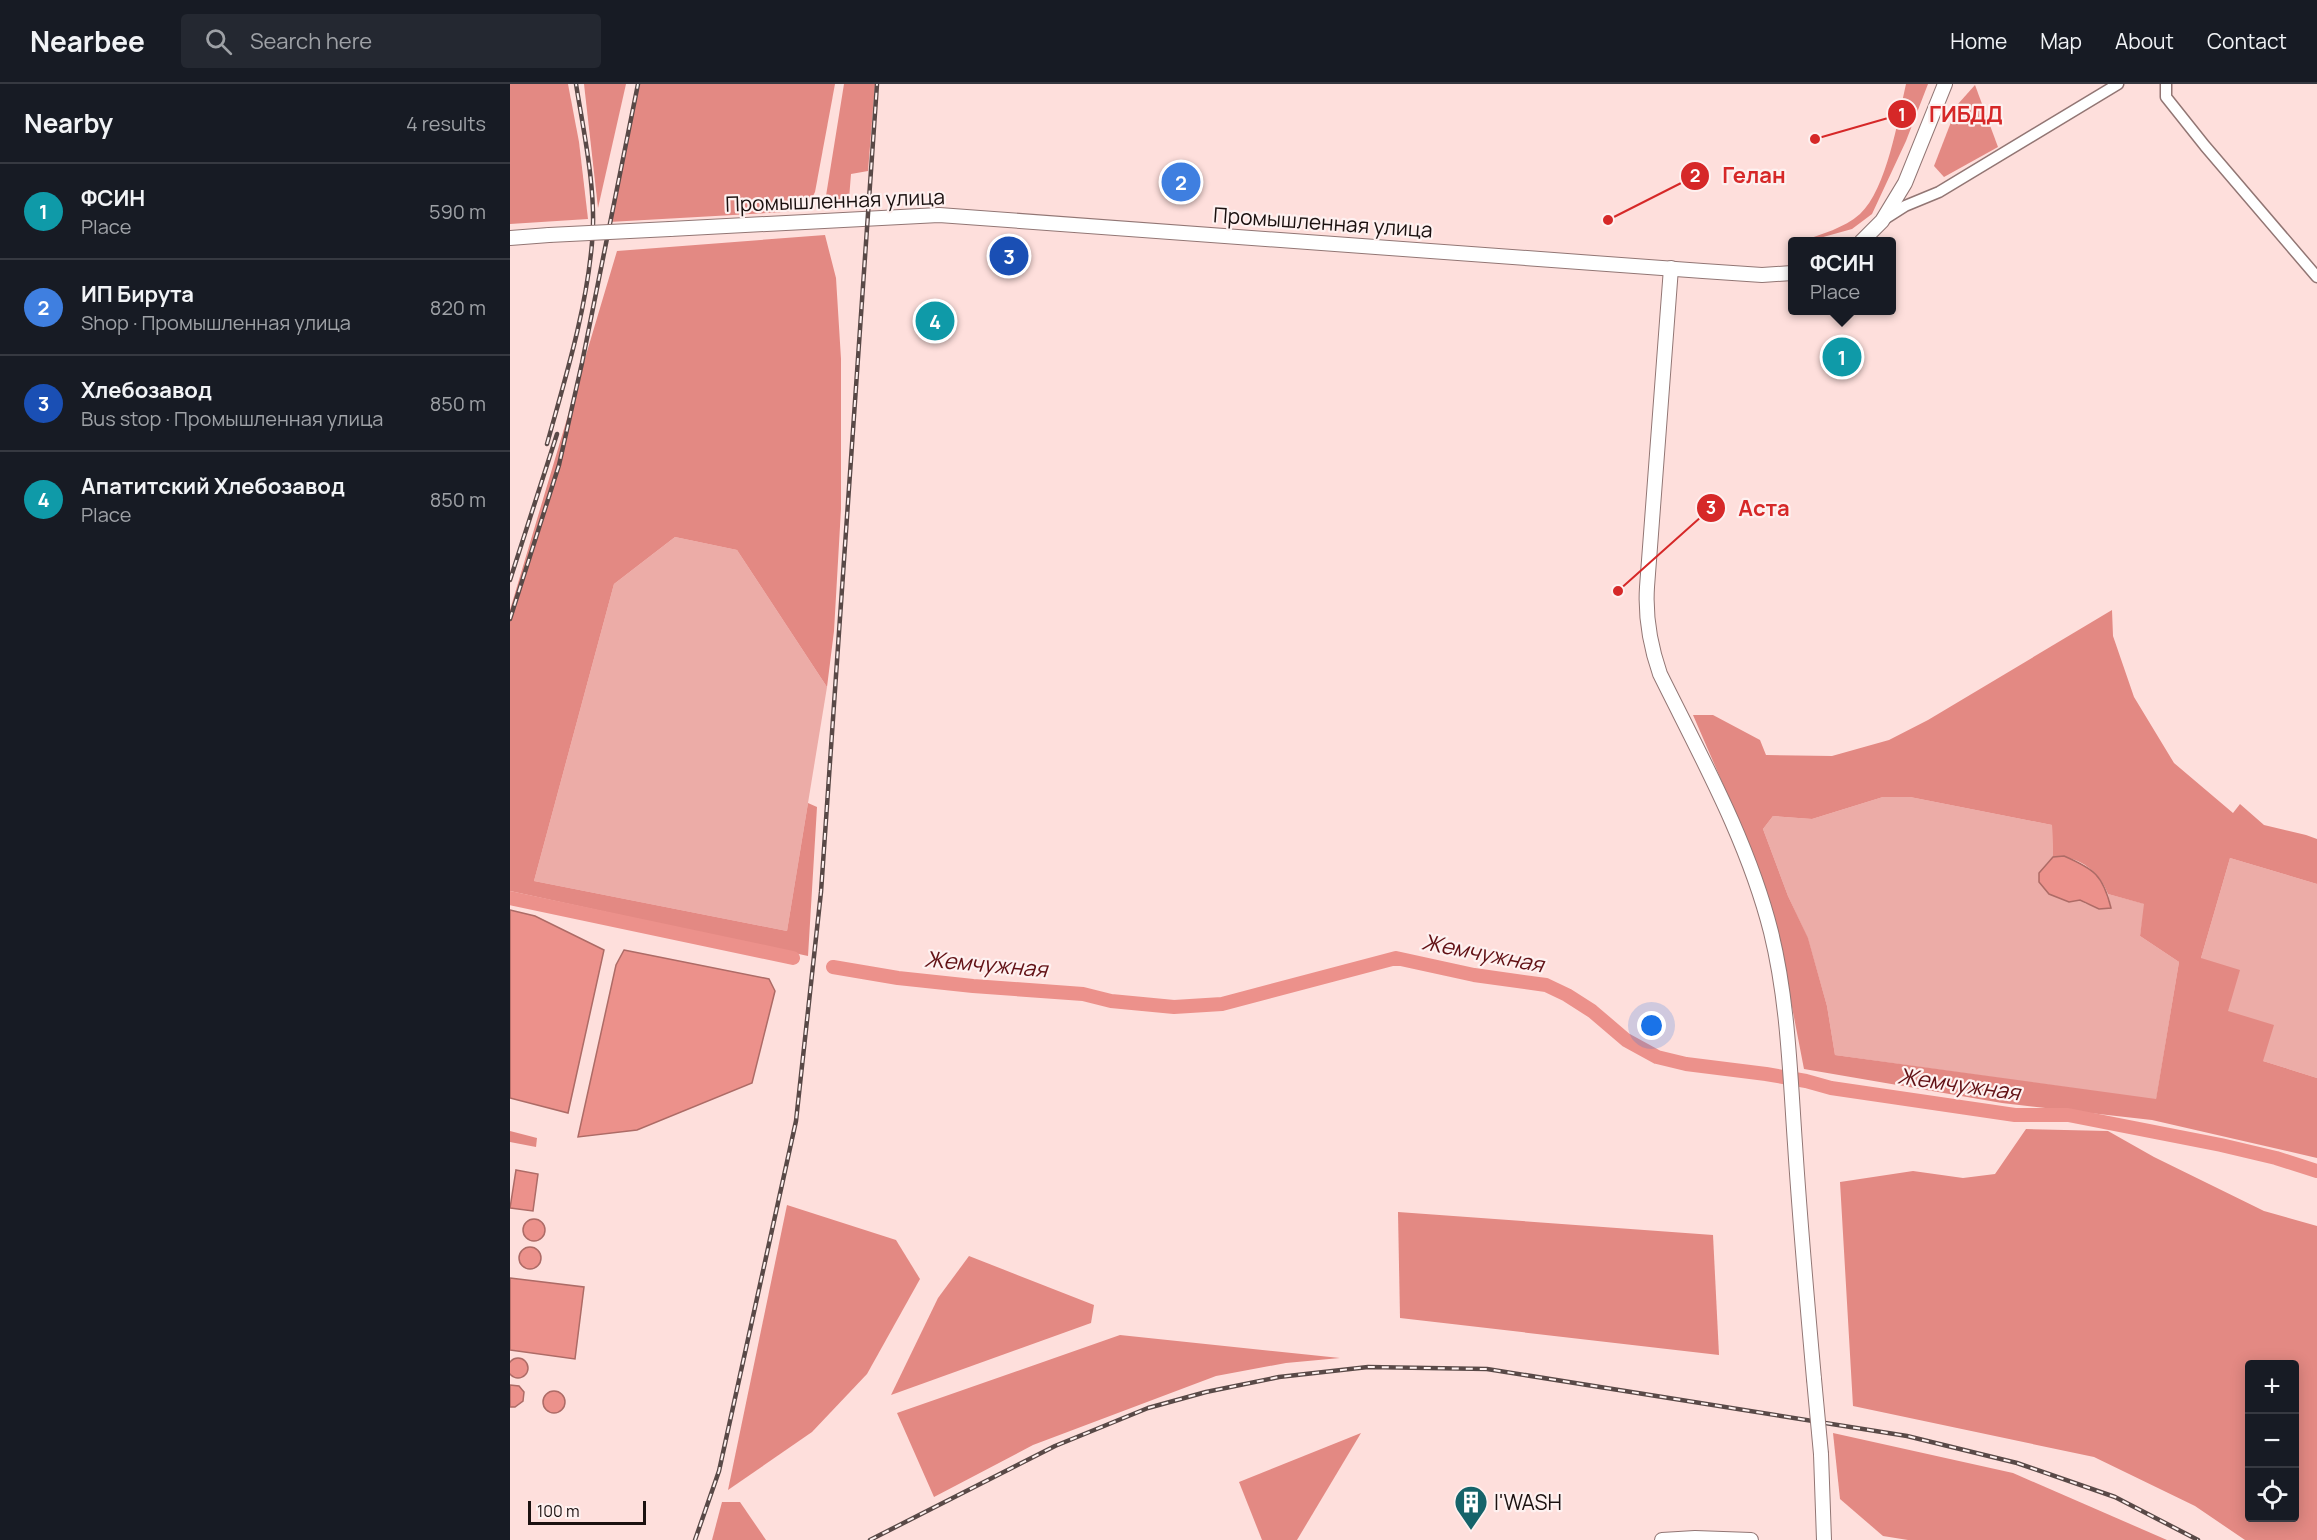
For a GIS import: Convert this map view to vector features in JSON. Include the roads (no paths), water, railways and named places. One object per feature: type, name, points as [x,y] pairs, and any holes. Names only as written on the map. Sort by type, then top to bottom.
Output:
[{"type":"main road","points":[[1866,237],[1882,221],[1905,183],[1945,84]]},
{"type":"main road","name":"Промышленная улица","points":[[510,238],[939,215],[1762,275],[1788,273]]},
{"type":"main road","points":[[1671,268],[1646,606],[1647,625],[1651,649],[1660,674],[1731,819],[1771,932],[1788,1045],[1821,1454],[1824,1540]]},
{"type":"main road","points":[[1662,1540],[1751,1540]]},
{"type":"street","points":[[1882,221],[1905,206],[1949,186],[2118,84]]},
{"type":"street","points":[[2166,84],[2166,96],[2205,146],[2317,277]]},
{"type":"waterway","name":"Жемчужная","points":[[510,898],[793,958]]},
{"type":"waterway","name":"Жемчужная","points":[[833,967],[898,978],[1083,994],[1111,1001],[1174,1007],[1222,1004],[1396,958],[1474,975],[1546,985],[1592,1011],[1626,1040],[1657,1057],[1686,1064],[1766,1074],[1831,1088],[2015,1115],[2068,1115],[2221,1145],[2276,1158],[2317,1171]]},
{"type":"railway","points":[[547,444],[580,320],[592,243],[591,184],[576,84]]},
{"type":"railway","points":[[510,619],[559,465],[582,363],[638,84]]},
{"type":"railway","points":[[695,1540],[719,1471],[796,1121],[821,892],[877,84]]},
{"type":"railway","points":[[510,580],[557,434]]},
{"type":"railway","points":[[870,1540],[1055,1446],[1148,1408],[1206,1392],[1279,1377],[1368,1367],[1487,1369],[1907,1436],[2017,1463],[2115,1497],[2198,1540]]},
{"type":"place","name":"ГИБДД","points":[[1815,139]]},
{"type":"place","name":"ИП Бирута","points":[[1181,182]]},
{"type":"place","name":"Гелан","points":[[1608,220]]},
{"type":"place","name":"Хлебозавод","points":[[1009,256]]},
{"type":"place","name":"Апатитский Хлебозавод","points":[[935,321]]},
{"type":"place","name":"ФСИН","points":[[1842,357]]},
{"type":"place","name":"Аста","points":[[1618,591]]},
{"type":"place","name":"I'WASH","points":[[1471,1531]]}]
